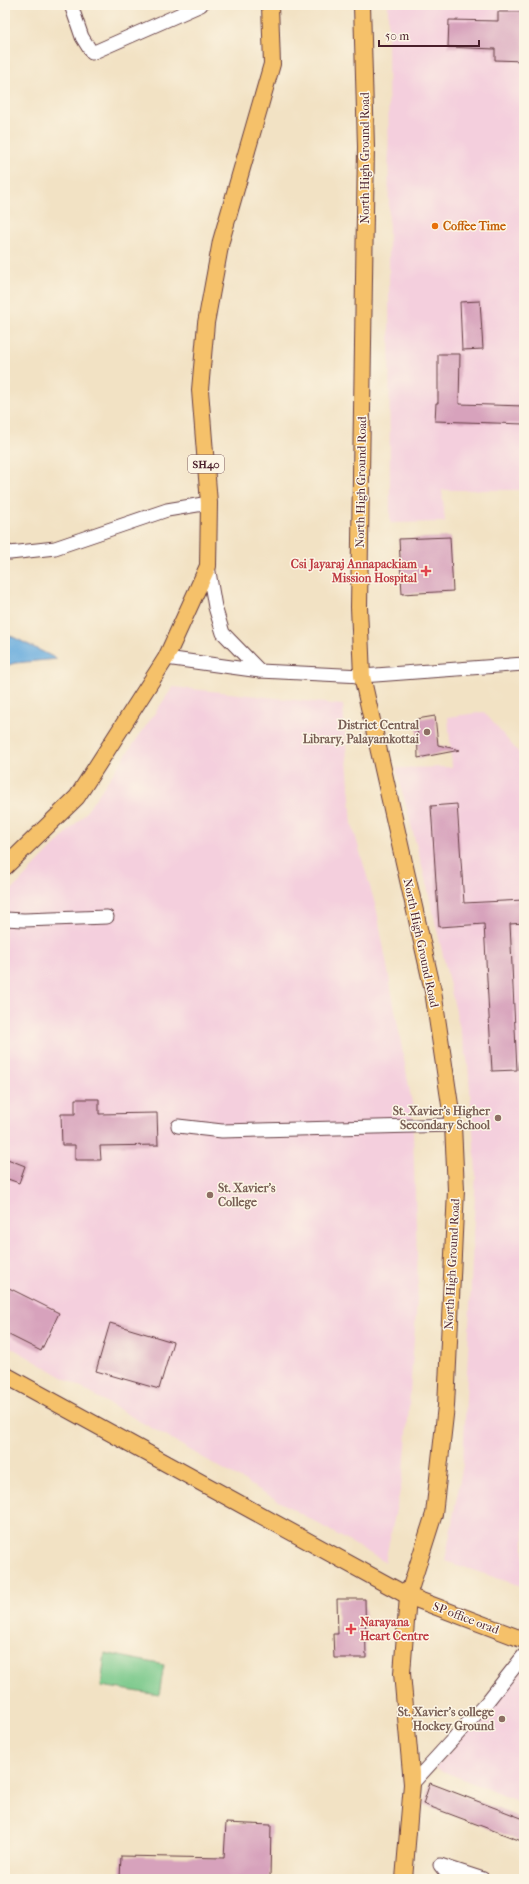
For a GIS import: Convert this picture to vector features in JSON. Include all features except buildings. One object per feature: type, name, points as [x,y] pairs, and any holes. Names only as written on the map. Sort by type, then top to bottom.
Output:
[{"type":"main road","name":"SH40","points":[[5,867],[77,797],[166,658],[208,566],[209,503],[200,390],[206,323],[221,241],[272,64],[270,5]]},
{"type":"main road","name":"North High Ground Road","points":[[362,5],[366,147],[359,607],[362,676],[433,991],[454,1125],[456,1190],[446,1406],[434,1514],[408,1596],[402,1673],[412,1784],[404,1879]]},
{"type":"main road","name":"SP office orad","points":[[5,1375],[408,1596],[524,1640]]},
{"type":"street","points":[[71,5],[82,38],[92,53],[201,5]]},
{"type":"street","points":[[5,550],[10,553],[55,548],[167,510],[209,503]]},
{"type":"street","points":[[208,566],[215,607],[223,633],[260,671]]},
{"type":"street","points":[[166,658],[260,671],[362,676],[524,664]]},
{"type":"street","points":[[5,919],[24,920],[107,917]]},
{"type":"street","points":[[178,1126],[222,1131],[454,1125]]},
{"type":"street","points":[[412,1784],[487,1702],[524,1655]]},
{"type":"street","points":[[451,1879],[440,1865],[483,1879]]},
{"type":"shaded area","points":[[388,5],[524,5],[524,490],[442,490],[445,522],[390,523]]},
{"type":"shaded area","name":"St. Xavier's College","points":[[173,687],[343,705],[352,824],[377,911],[412,1103],[418,1287],[404,1472],[385,1562],[5,1344],[5,897],[84,815]]},
{"type":"shaded area","name":"St. Xavier's Higher Secondary School","points":[[484,712],[524,759],[524,1587],[445,1561],[463,1464],[476,1171],[468,1064],[426,882],[396,768],[452,767],[448,717]]},
{"type":"shaded area","name":"St. Xavier's college Hockey Ground","points":[[524,1669],[524,1804],[435,1768]]},
{"type":"green space","points":[[105,1653],[164,1665],[159,1695],[101,1686]]},
{"type":"water","points":[[5,633],[57,659],[15,663],[5,666]]},
{"type":"place","name":"Coffee Time","points":[[435,226]]},
{"type":"place","name":"Csi Jayaraj Annapackiam Mission Hospital","points":[[426,571]]},
{"type":"place","name":"District Central Library, Palayamkottai","points":[[427,732]]},
{"type":"place","name":"St. Xavier's Higher Secondary School","points":[[498,1118]]},
{"type":"place","name":"St. Xavier's College","points":[[210,1195]]},
{"type":"place","name":"Narayana Heart Centre","points":[[351,1629]]},
{"type":"place","name":"St. Xavier's college Hockey Ground","points":[[502,1719]]}]
